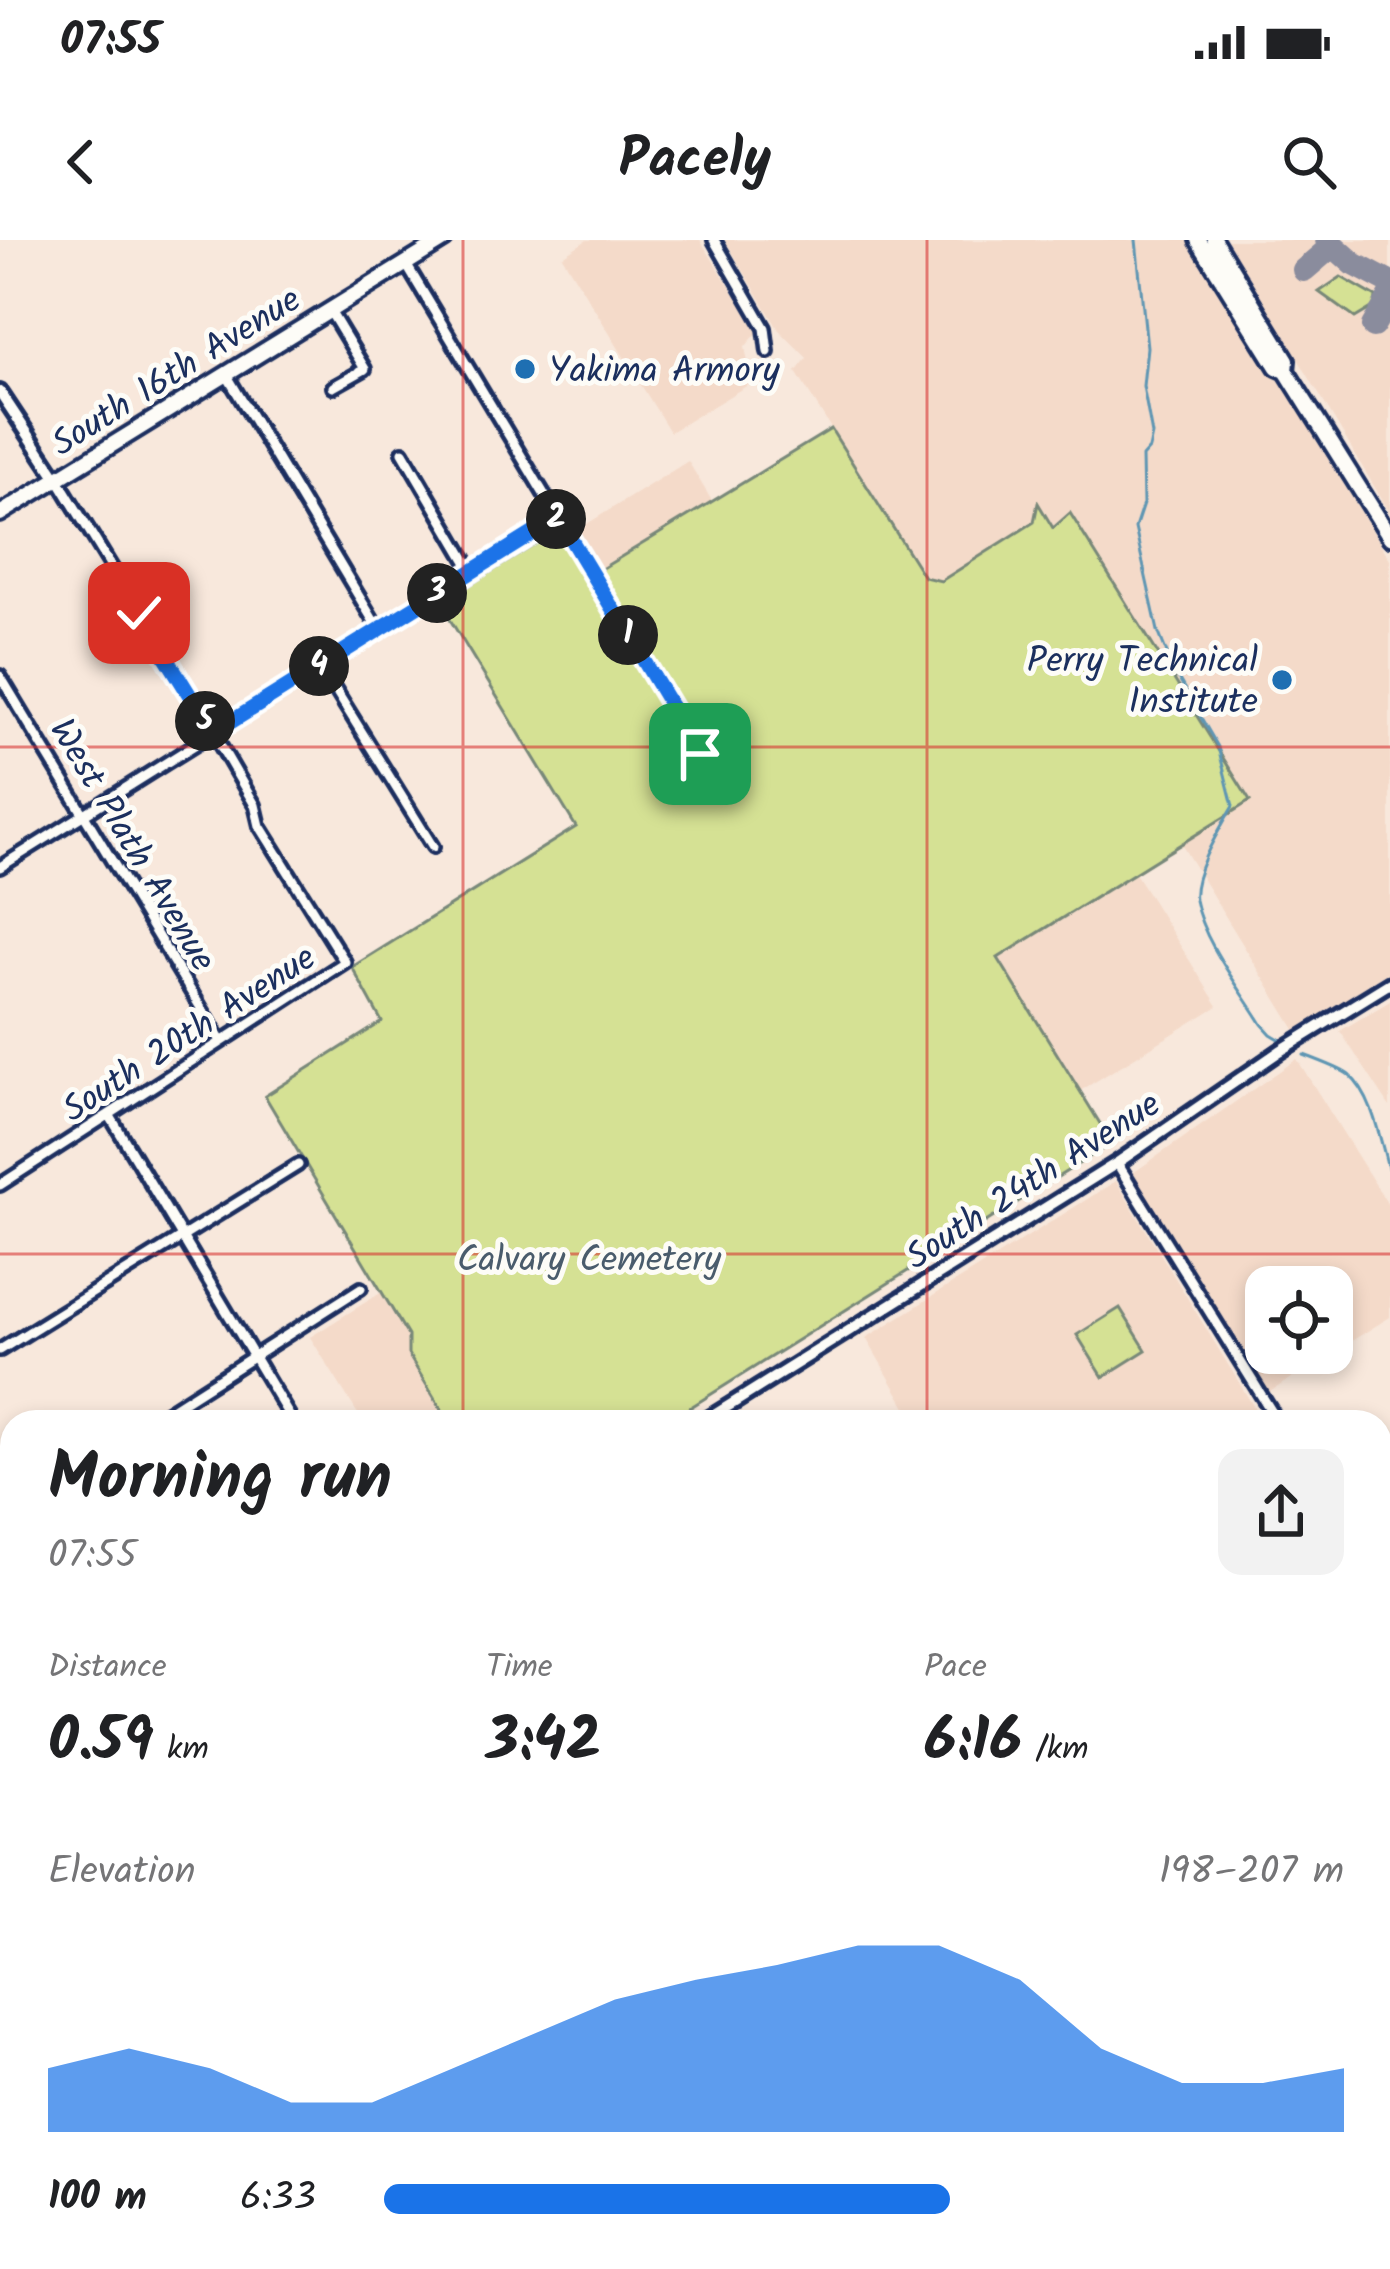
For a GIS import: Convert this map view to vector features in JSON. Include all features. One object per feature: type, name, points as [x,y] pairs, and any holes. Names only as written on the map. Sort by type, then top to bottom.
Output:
[{"type":"main road","name":"South 16th Avenue","points":[[0,514],[444,240]]},
{"type":"main road","points":[[1198,240],[1390,537]]},
{"type":"main road","points":[[1214,240],[1287,360],[1286,371]]},
{"type":"street","points":[[714,240],[759,316],[768,352]]},
{"type":"street","points":[[406,264],[700,754]]},
{"type":"street","points":[[330,310],[365,369],[333,388]]},
{"type":"street","points":[[226,374],[379,630]]},
{"type":"street","points":[[0,392],[213,733]]},
{"type":"street","points":[[403,452],[472,570]]},
{"type":"street","points":[[0,867],[558,518]]},
{"type":"street","points":[[320,665],[433,847]]},
{"type":"street","name":"West Plath Avenue","points":[[0,676],[221,1040]]},
{"type":"street","name":"South 20th Avenue","points":[[0,1185],[345,962],[260,826],[255,805],[213,733]]},
{"type":"street","name":"South 24th Avenue","points":[[722,1410],[1118,1163],[1390,983]]},
{"type":"street","points":[[110,1116],[286,1410]]},
{"type":"street","points":[[1118,1163],[1271,1410]]},
{"type":"street","points":[[0,1350],[298,1165]]},
{"type":"street","points":[[170,1410],[361,1288]]},
{"type":"shaded area","points":[[587,240],[700,240],[756,327],[757,333],[745,347],[758,379],[670,432],[562,256]]},
{"type":"shaded area","name":"Perry Technical Institute","points":[[725,240],[1193,240],[1390,559],[1390,971],[1296,1031],[1181,844],[1249,801],[1062,523],[1053,528],[1038,505],[1034,522],[941,581],[923,577],[796,372],[807,358],[779,330]]},
{"type":"shaded area","points":[[1227,240],[1390,240],[1390,513]]},
{"type":"shaded area","points":[[688,461],[712,501],[598,571],[574,532]]},
{"type":"shaded area","points":[[1135,873],[1218,1006],[1080,1091],[998,958]]},
{"type":"shaded area","points":[[1390,1001],[1390,1107],[1340,1031]]},
{"type":"shaded area","points":[[1297,1059],[1390,1208],[1390,1317],[1353,1340],[1353,1266],[1245,1266],[1245,1356],[1133,1173]]},
{"type":"shaded area","points":[[1116,1181],[1256,1410],[908,1410],[866,1338]]},
{"type":"shaded area","points":[[382,1292],[408,1336],[408,1354],[442,1410],[356,1410],[310,1337]]},
{"type":"shaded area","points":[[1256,1374],[1298,1374],[1268,1393]]},
{"type":"green space","points":[[1341,277],[1376,297],[1375,306],[1355,318],[1319,292]]},
{"type":"green space","name":"Calvary Cemetery","points":[[831,429],[924,577],[941,581],[1034,522],[1038,503],[1053,528],[1070,513],[1250,801],[998,958],[1112,1143],[686,1410],[442,1410],[408,1354],[408,1336],[265,1096],[382,1022],[352,967],[576,827],[440,603],[559,530],[588,577]]},
{"type":"green space","points":[[1120,1308],[1146,1350],[1103,1377],[1077,1335]]},
{"type":"waterway","points":[[1136,240],[1147,347],[1143,386],[1152,435],[1142,457],[1143,504],[1135,528],[1158,631],[1174,671],[1218,747],[1233,806],[1202,864],[1195,900],[1223,964],[1262,1024],[1281,1040]]},
{"type":"waterway","points":[[1304,1055],[1346,1073],[1358,1084],[1376,1122],[1390,1175]]},
{"type":"taxiway","points":[[1327,240],[1354,264],[1390,283]]},
{"type":"taxiway","points":[[1304,270],[1332,246]]},
{"type":"taxiway","points":[[1373,326],[1390,297]]},
{"type":"place","name":"Yakima Armory","points":[[525,369]]},
{"type":"place","name":"Perry Technical Institute","points":[[1282,680]]},
{"type":"route","points":[[139,613],[213,733],[558,518],[700,754]]}]
